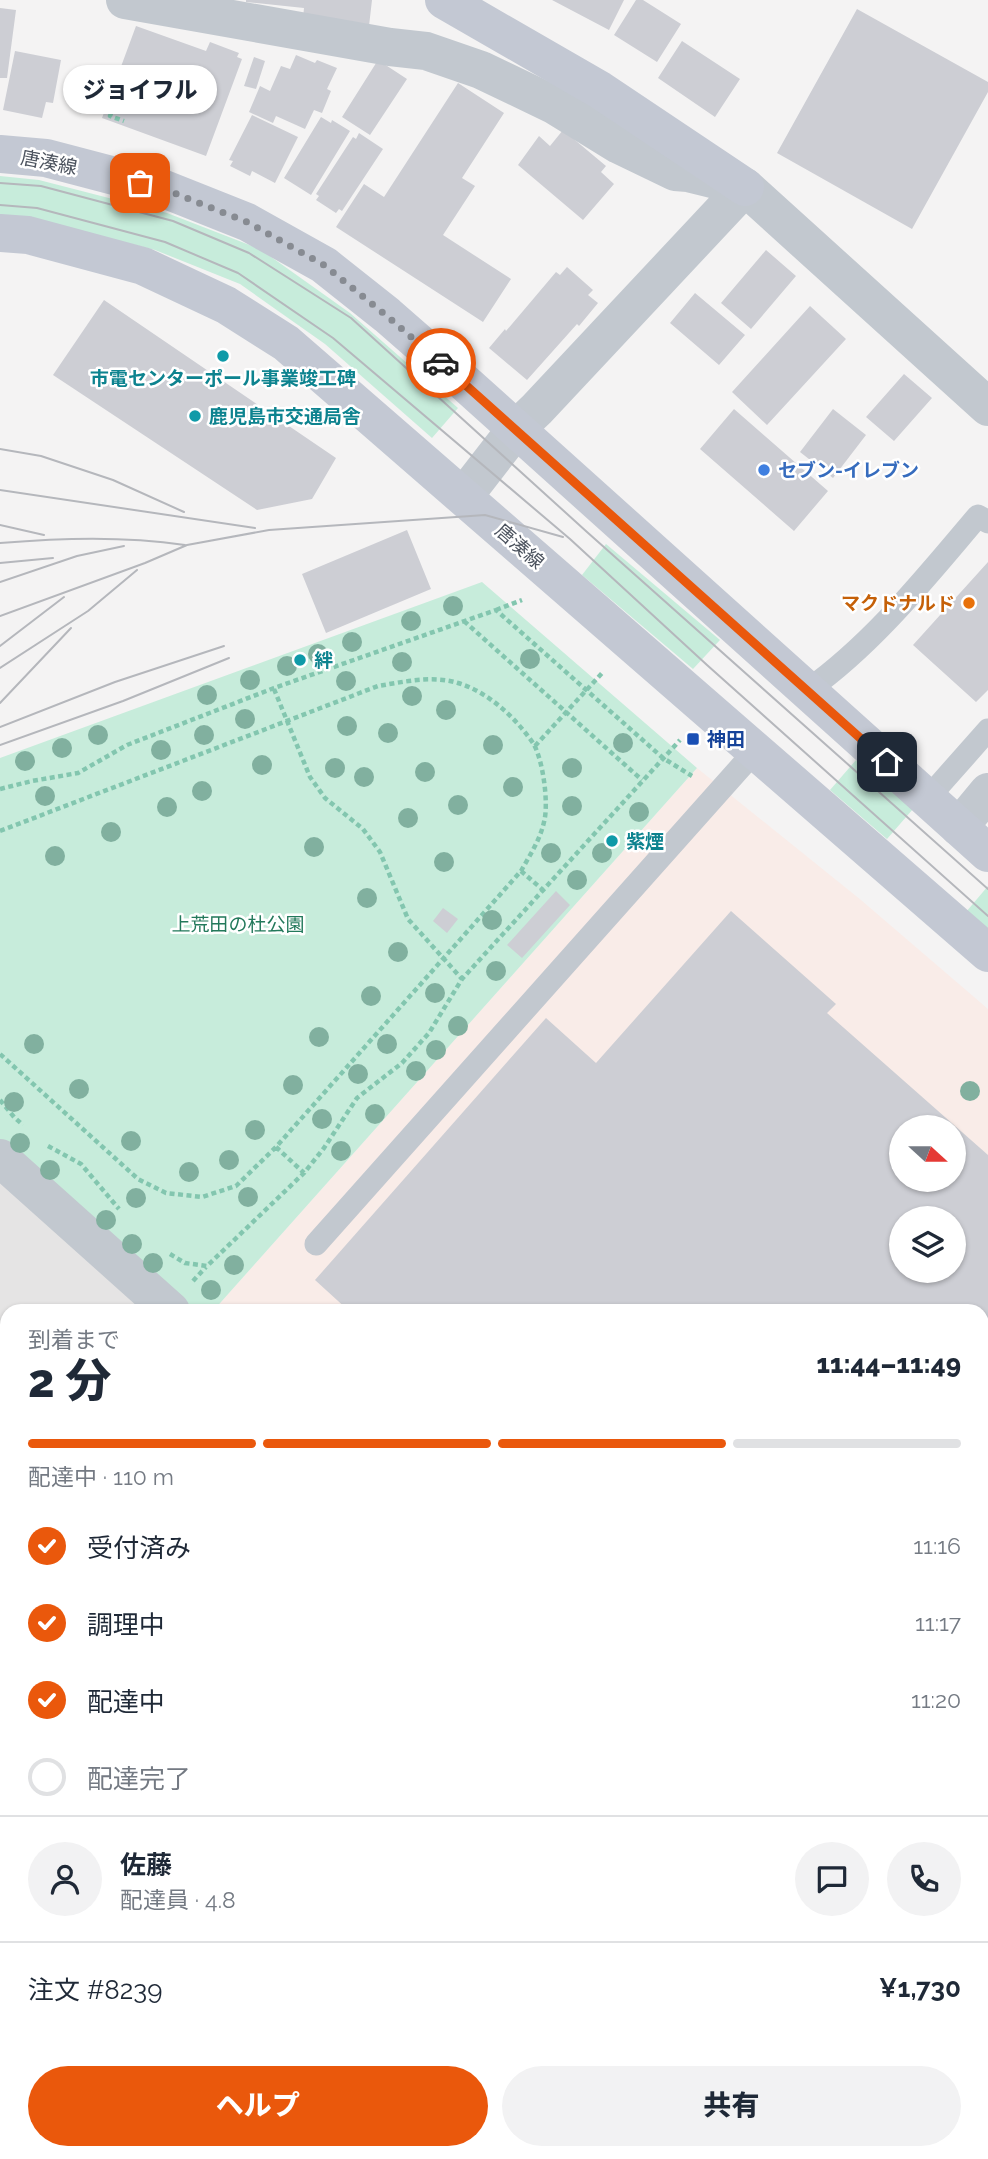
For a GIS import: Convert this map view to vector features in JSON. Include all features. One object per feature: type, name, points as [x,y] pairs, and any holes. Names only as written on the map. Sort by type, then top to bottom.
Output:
[{"type":"street","points":[[125,0],[426,51],[481,70],[542,99],[619,145],[675,172],[746,187]]},
{"type":"street","points":[[444,0],[600,90],[746,187],[988,407]]},
{"type":"street","name":"唐湊線","points":[[0,154],[46,158],[164,189],[247,222],[324,265],[387,316],[516,429],[988,853]]},
{"type":"street","points":[[464,496],[516,429],[746,187]]},
{"type":"street","name":"唐湊線","points":[[0,233],[28,235],[143,266],[226,305],[286,343],[988,953]]},
{"type":"street","points":[[959,827],[988,792]]},
{"type":"street","points":[[0,1158],[163,1304]]},
{"type":"lane","points":[[808,690],[833,672],[901,606],[978,516],[988,522]]},
{"type":"lane","points":[[927,799],[988,730]]},
{"type":"lane","points":[[316,1244],[756,750]]},
{"type":"path","points":[[117,97],[110,116],[124,121]]},
{"type":"path","points":[[0,789],[78,773],[127,745],[274,688],[522,600]]},
{"type":"path","points":[[496,610],[663,758],[717,794]]},
{"type":"path","points":[[463,620],[642,780]]},
{"type":"path","points":[[534,746],[603,672]]},
{"type":"path","points":[[0,831],[378,686],[417,679],[457,682],[503,708],[534,746],[546,788],[545,820],[536,846],[521,871],[276,1147],[236,1186],[202,1197],[166,1193],[138,1179],[0,1054]]},
{"type":"path","points":[[274,688],[310,777],[325,798],[363,829],[380,852],[408,919],[462,979]]},
{"type":"path","points":[[166,1252],[185,1263],[207,1266],[304,1173],[357,1098],[402,1063],[429,1033],[462,979],[680,740]]},
{"type":"path","points":[[521,871],[543,890]]},
{"type":"path","points":[[0,1100],[14,1118],[32,1132]]},
{"type":"path","points":[[40,1139],[81,1164],[127,1217]]},
{"type":"path","points":[[276,1147],[304,1173]]},
{"type":"shaded area","points":[[697,768],[861,900],[988,1009],[988,1304],[219,1304]]},
{"type":"shaded area","points":[[0,1170],[150,1304],[0,1304]]},
{"type":"green space","points":[[0,176],[39,180],[167,213],[260,249],[350,313],[458,408],[432,438],[325,344],[240,284],[155,250],[34,219],[0,216]]},
{"type":"green space","points":[[606,544],[720,640],[693,669],[582,575]]},
{"type":"green space","name":"上荒田の杜公園","points":[[482,582],[697,768],[219,1304],[184,1304],[0,1139],[0,758]]},
{"type":"green space","points":[[856,760],[913,809],[887,839],[830,790]]},
{"type":"green space","points":[[988,886],[988,931],[966,912]]},
{"type":"building","points":[[246,0],[372,0],[369,26],[303,18],[304,8]]},
{"type":"building","points":[[552,0],[624,0],[609,30]]},
{"type":"building","points":[[636,0],[643,0],[681,24],[657,62],[614,35]]},
{"type":"building","points":[[0,8],[16,10],[7,78],[0,78]]},
{"type":"building","points":[[857,9],[988,82],[988,92],[912,229],[777,153]]},
{"type":"building","points":[[136,26],[206,51],[210,42],[239,53],[237,57],[242,59],[206,156],[102,118]]},
{"type":"building","points":[[682,41],[740,79],[715,117],[658,78]]},
{"type":"building","points":[[15,51],[61,60],[53,103],[46,102],[42,118],[3,110]]},
{"type":"building","points":[[296,55],[337,68],[327,89],[331,91],[322,113],[314,110],[305,129],[276,116],[273,123],[249,112],[260,86],[270,91],[281,66],[290,69]]},
{"type":"building","points":[[254,57],[265,61],[256,89],[244,86]]},
{"type":"building","points":[[378,60],[407,79],[370,135],[342,117]]},
{"type":"building","points":[[458,83],[504,113],[462,178],[475,186],[443,235],[511,279],[483,322],[336,227],[364,184],[384,197]]},
{"type":"building","points":[[252,115],[298,137],[275,183],[252,171],[250,176],[230,166],[233,161],[229,160]]},
{"type":"building","points":[[321,117],[350,131],[311,195],[284,178]]},
{"type":"building","points":[[563,130],[606,166],[601,172],[614,184],[583,220],[518,165],[539,136],[550,146]]},
{"type":"building","points":[[359,133],[383,149],[342,211],[339,209],[336,213],[316,200],[319,196],[316,194],[353,137],[356,139]]},
{"type":"building","points":[[766,250],[796,276],[751,329],[721,303]]},
{"type":"building","points":[[567,267],[593,290],[588,295],[598,303],[527,380],[489,348],[556,272],[560,275]]},
{"type":"building","points":[[695,293],[745,335],[719,365],[670,323]]},
{"type":"building","name":"鹿児島市交通局舎","points":[[104,300],[336,458],[312,499],[257,510],[53,375]]},
{"type":"building","points":[[810,306],[846,339],[767,425],[732,392]]},
{"type":"building","points":[[904,374],[932,398],[894,441],[866,417]]},
{"type":"building","name":"セブン-イレブン","points":[[734,409],[828,491],[794,531],[700,449]]},
{"type":"building","points":[[833,409],[866,435],[833,478],[800,452]]},
{"type":"building","points":[[407,530],[431,589],[326,633],[302,574]]},
{"type":"building","name":"マクドナルド","points":[[988,562],[988,690],[976,702],[913,645]]},
{"type":"building","points":[[556,891],[570,905],[522,958],[507,945]]},
{"type":"building","points":[[443,908],[458,919],[447,933],[433,921]]},
{"type":"building","points":[[731,911],[836,1004],[827,1013],[943,1115],[889,1115],[889,1192],[966,1192],[966,1136],[988,1155],[988,1304],[341,1304],[315,1280],[546,1018],[596,1063]]},
{"type":"tram line","points":[[0,183],[41,186],[173,221],[249,253],[351,318],[988,889]]},
{"type":"tram line","points":[[0,205],[37,208],[165,242],[238,273],[333,338],[570,539],[988,916]]},
{"type":"tram line","points":[[0,449],[41,456],[113,480],[184,512]]},
{"type":"tram line","points":[[0,490],[255,528]]},
{"type":"tram line","points":[[0,616],[187,545],[269,530],[485,515],[563,537]]},
{"type":"tram line","points":[[0,525],[44,535]]},
{"type":"tram line","points":[[0,543],[92,539],[185,545]]},
{"type":"tram line","points":[[0,582],[77,556],[124,546]]},
{"type":"tram line","points":[[0,563],[53,558]]},
{"type":"tram line","points":[[0,668],[88,611],[137,570]]},
{"type":"tram line","points":[[0,646],[64,597]]},
{"type":"tram line","points":[[0,703],[71,628]]},
{"type":"tram line","points":[[0,727],[115,682],[224,646]]},
{"type":"tram line","points":[[0,745],[123,701],[229,658]]},
{"type":"way so far","points":[[140,183],[164,189],[247,222],[324,265],[441,363]]},
{"type":"place","name":"ジョイフル","points":[[140,183]]},
{"type":"place","name":"市電センターポール事業竣工碑","points":[[223,356]]},
{"type":"place","name":"鹿児島市交通局舎","points":[[195,416]]},
{"type":"place","name":"セブン-イレブン","points":[[764,470]]},
{"type":"place","name":"マクドナルド","points":[[969,603]]},
{"type":"place","name":"絆","points":[[300,660]]},
{"type":"place","name":"神田","points":[[693,739]]},
{"type":"place","name":"紫煙","points":[[612,841]]},
{"type":"route","points":[[441,363],[887,762]]}]
